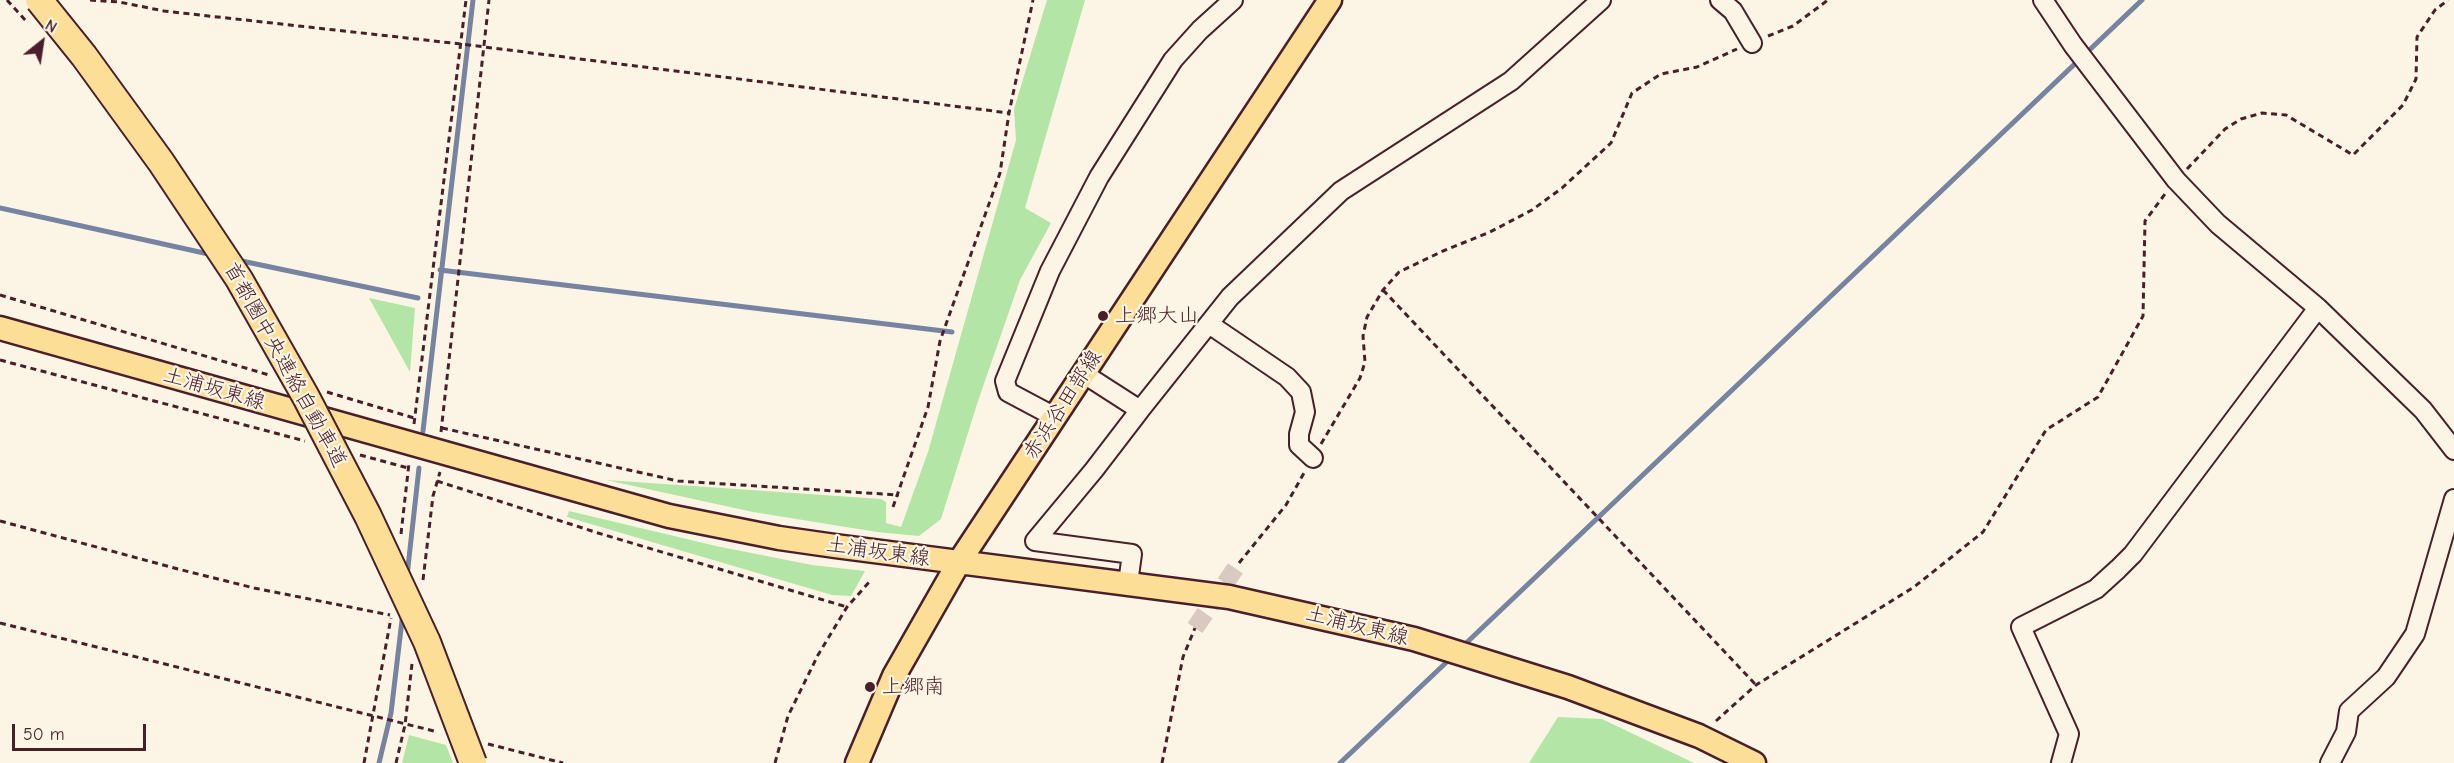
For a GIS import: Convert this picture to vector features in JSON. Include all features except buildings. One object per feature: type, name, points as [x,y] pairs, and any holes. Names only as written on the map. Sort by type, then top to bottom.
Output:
[{"type":"highway","name":"首都圏中央連絡自動車道","points":[[39,0],[84,56],[161,162],[239,279],[306,397],[368,516],[427,642],[473,763]]},
{"type":"main road","name":"赤浜谷田部線","points":[[857,763],[894,676],[960,562],[1330,0]]},
{"type":"main road","name":"土浦坂東線","points":[[0,328],[669,516],[779,538],[1229,597],[1414,639],[1568,687],[1699,736],[1754,763]]},
{"type":"street","points":[[1055,417],[1008,392],[1005,381],[1050,271],[1099,177],[1173,60],[1200,30],[1233,0]]},
{"type":"street","points":[[1128,583],[1132,554],[1035,541],[1230,297],[1341,191],[1511,81],[1601,0]]},
{"type":"street","points":[[1720,0],[1733,11],[1752,43]]},
{"type":"street","points":[[2043,0],[2073,45],[2176,180],[2218,224],[2318,308],[2423,410],[2454,450]]},
{"type":"street","points":[[2061,763],[2069,734],[2021,627],[2096,589],[2118,569],[2155,525],[2318,308]]},
{"type":"street","points":[[1209,324],[1287,377],[1301,392],[1305,412],[1299,434],[1299,446],[1313,458]]},
{"type":"street","points":[[1084,374],[1140,410]]},
{"type":"street","points":[[2330,763],[2346,732],[2349,711],[2386,677],[2415,634],[2454,499]]},
{"type":"path","points":[[7,0],[27,23]]},
{"type":"path","points":[[90,0],[118,2],[164,11],[461,44],[1008,113]]},
{"type":"path","points":[[325,392],[414,418],[466,0]]},
{"type":"path","points":[[441,453],[441,428],[489,0]]},
{"type":"path","points":[[893,507],[928,407],[940,341],[1000,173],[1008,113],[1033,0]]},
{"type":"path","points":[[1239,563],[1286,505],[1360,378],[1365,362],[1363,336],[1367,317],[1383,290],[1399,272],[1443,250],[1490,232],[1532,210],[1562,188],[1611,143],[1632,93],[1661,74],[1697,67],[1793,26],[1828,0]]},
{"type":"path","points":[[1699,736],[1756,685],[1914,587],[1983,532],[2046,430],[2098,397],[2143,316],[2145,221],[2176,180],[2226,129],[2241,119],[2262,113],[2286,115],[2353,155],[2403,105],[2416,79],[2417,37],[2435,10],[2448,0]]},
{"type":"path","points":[[1383,290],[1756,685]]},
{"type":"path","points":[[0,295],[280,378]]},
{"type":"path","points":[[0,360],[309,442]]},
{"type":"path","points":[[441,428],[678,481],[898,495]]},
{"type":"path","points":[[353,453],[408,468]]},
{"type":"path","points":[[437,481],[598,534],[847,607]]},
{"type":"path","points":[[0,521],[210,577],[392,615]]},
{"type":"path","points":[[775,763],[788,716],[818,655],[847,607],[871,580]]},
{"type":"path","points":[[0,623],[399,723]]},
{"type":"path","points":[[1162,763],[1183,657],[1196,628]]},
{"type":"path","points":[[396,763],[405,724]]},
{"type":"green space","points":[[1047,0],[1085,0],[1025,208],[1051,223],[1020,280],[978,401],[941,519],[919,536],[877,532],[753,512],[606,480],[881,499],[886,502],[886,523],[901,527],[928,452],[1016,140],[1014,109]]},
{"type":"green space","points":[[369,298],[415,308],[410,372]]},
{"type":"green space","points":[[569,511],[716,546],[812,565],[865,571],[851,596],[832,595],[567,517]]},
{"type":"green space","points":[[1558,717],[1602,719],[1694,763],[1529,763]]},
{"type":"green space","points":[[409,735],[446,745],[453,763],[402,763]]},
{"type":"waterway","points":[[423,431],[473,0]]},
{"type":"waterway","points":[[1461,648],[2142,0]]},
{"type":"waterway","points":[[0,208],[213,255]]},
{"type":"waterway","points":[[237,260],[418,298]]},
{"type":"waterway","points":[[440,270],[952,332]]},
{"type":"waterway","points":[[407,576],[419,468]]},
{"type":"waterway","points":[[379,763],[391,713],[403,612]]},
{"type":"waterway","points":[[1340,763],[1452,657]]},
{"type":"tunnel","points":[[1195,628],[1239,563]]},
{"type":"place","name":"上郷大山","points":[[1103,316]]},
{"type":"place","name":"上郷南","points":[[870,687]]}]
